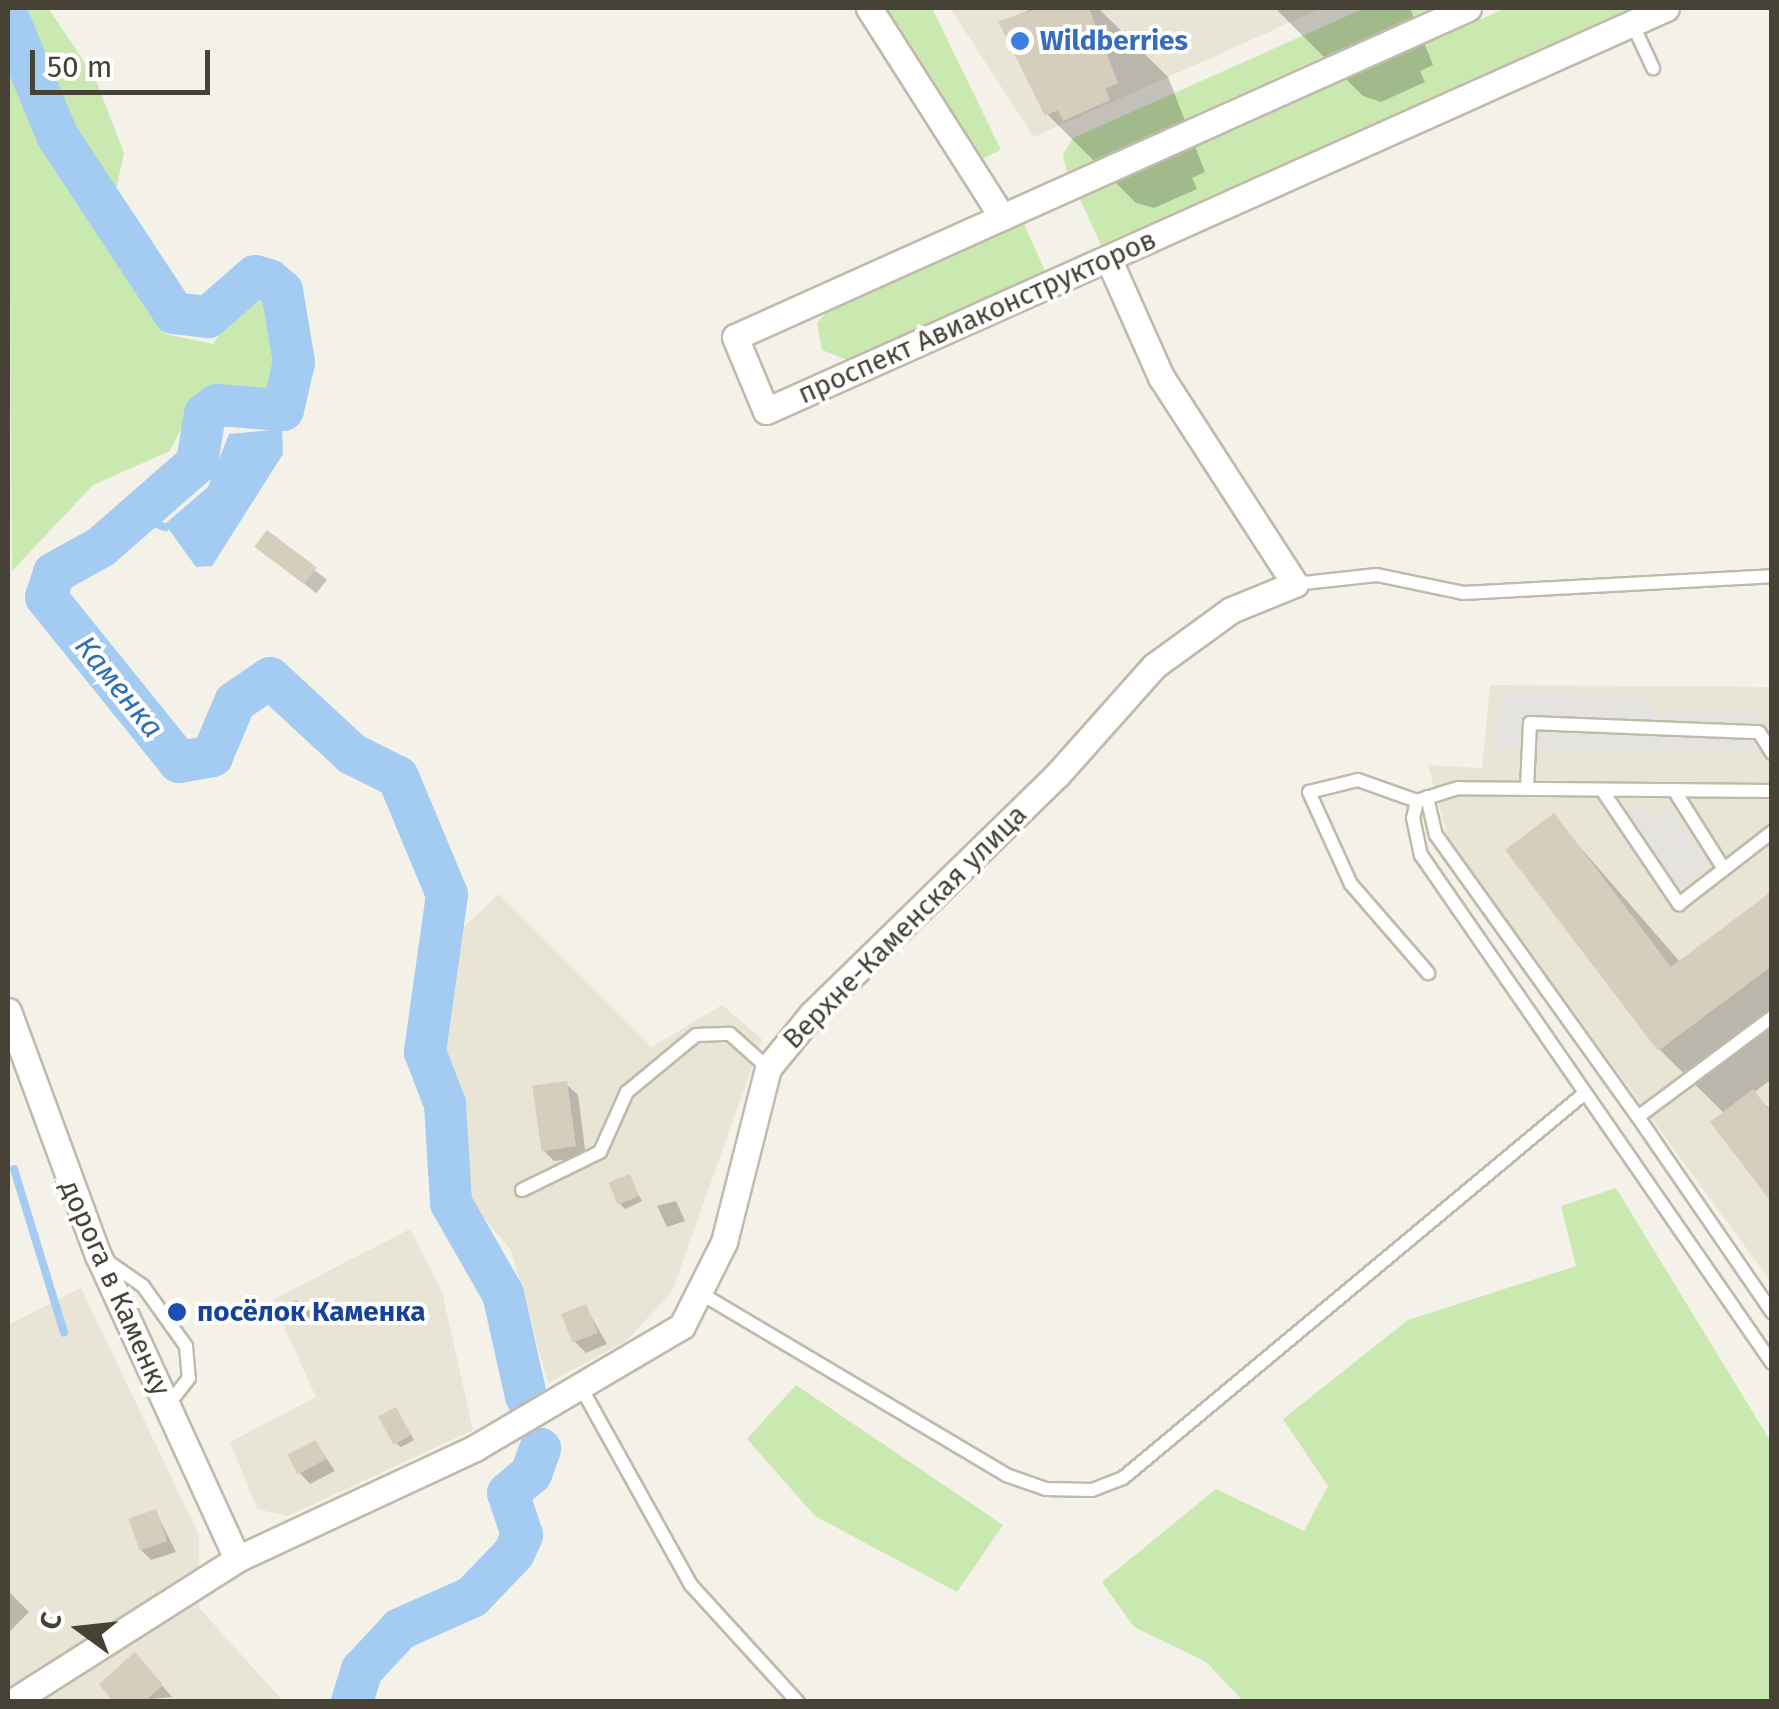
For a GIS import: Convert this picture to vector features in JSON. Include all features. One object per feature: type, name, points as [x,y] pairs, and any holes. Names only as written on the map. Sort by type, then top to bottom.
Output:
[{"type":"street","points":[[869,8],[1002,217]]},
{"type":"street","name":"проспект Авиаконструкторов","points":[[1468,8],[734,337],[766,411],[1666,8]]},
{"type":"street","points":[[1108,258],[1161,377],[1295,584]]},
{"type":"street","name":"Верхне-Каменская улица","points":[[12,1702],[237,1559],[543,1412],[656,1348],[705,1296],[768,1068],[1057,775],[1154,666],[1231,610],[1295,584]]},
{"type":"street","name":"дорога в Каменку","points":[[8,1011],[98,1255],[237,1559]]},
{"type":"lane","points":[[1632,22],[1652,68]]},
{"type":"lane","points":[[1295,584],[1377,575],[1463,593],[1772,576]]},
{"type":"lane","points":[[1528,789],[1530,723],[1759,732],[1772,753]]},
{"type":"lane","points":[[1428,972],[1351,884],[1309,792],[1358,780],[1422,799],[1528,789],[1772,792]]},
{"type":"lane","points":[[1602,790],[1679,904],[1772,832]]},
{"type":"lane","points":[[1674,790],[1724,869]]},
{"type":"lane","points":[[1422,799],[1421,855],[1772,1363]]},
{"type":"lane","points":[[1422,799],[1436,834],[1772,1312]]},
{"type":"lane","points":[[1638,1118],[1772,1017]]},
{"type":"lane","points":[[522,1190],[600,1152],[627,1092],[696,1034],[730,1034],[768,1068]]},
{"type":"lane","points":[[705,1296],[1006,1475],[1046,1489],[1092,1490],[1123,1478],[1585,1093]]},
{"type":"lane","points":[[98,1255],[143,1286],[186,1346],[189,1378],[166,1407]]},
{"type":"lane","points":[[584,1391],[690,1585],[798,1702]]},
{"type":"shaded area","points":[[950,8],[1322,8],[1034,137]]},
{"type":"shaded area","points":[[1490,685],[1771,687],[1771,1282],[1449,842],[1428,765],[1482,768]]},
{"type":"shaded area","points":[[1502,691],[1653,695],[1654,713],[1759,716],[1756,753],[1497,748]]},
{"type":"shaded area","points":[[1639,802],[1696,877],[1680,889],[1624,813]]},
{"type":"shaded area","points":[[1666,806],[1711,865],[1697,875],[1652,816]]},
{"type":"shaded area","points":[[499,894],[652,1047],[722,1005],[762,1039],[672,1292],[626,1341],[548,1383],[511,1250],[462,1192],[464,1102],[438,1054],[462,929]]},
{"type":"shaded area","points":[[410,1229],[442,1292],[473,1430],[288,1516],[257,1509],[230,1442],[316,1397],[272,1300]]},
{"type":"shaded area","points":[[81,1288],[199,1535],[199,1608],[283,1701],[8,1702],[8,1325]]},
{"type":"green space","points":[[8,8],[48,8],[95,78],[124,153],[109,222],[165,334],[213,344],[257,283],[277,325],[273,391],[192,406],[170,451],[93,485],[12,571]]},
{"type":"green space","points":[[881,8],[932,8],[1001,150],[977,161]]},
{"type":"green space","points":[[1365,8],[1432,8],[1067,172],[1063,154],[1073,138]]},
{"type":"green space","points":[[1506,8],[1631,8],[1101,245],[1080,199]]},
{"type":"green space","points":[[1024,224],[1045,271],[847,360],[822,350],[817,323],[826,313]]},
{"type":"green space","points":[[1616,1188],[1771,1442],[1771,1701],[1243,1701],[1206,1662],[1134,1627],[1102,1582],[1216,1489],[1304,1531],[1328,1486],[1283,1419],[1408,1320],[1576,1266],[1561,1206]]},
{"type":"green space","points":[[796,1385],[1003,1525],[957,1592],[815,1516],[747,1439]]},
{"type":"water","points":[[282,429],[283,454],[212,566],[196,567],[165,524],[208,487],[229,434]]},
{"type":"building","points":[[1041,8],[1089,8],[1118,83],[1105,89],[1110,100],[1063,121],[1058,110],[1045,116],[998,21]]},
{"type":"building","points":[[267,530],[317,567],[304,584],[254,547]]},
{"type":"building","points":[[1554,813],[1671,967],[1772,891],[1772,966],[1658,1051],[1505,850]]},
{"type":"building","points":[[567,1081],[576,1146],[542,1151],[532,1086]]},
{"type":"building","points":[[1753,1089],[1772,1114],[1772,1203],[1710,1122]]},
{"type":"building","points":[[630,1174],[639,1196],[618,1205],[609,1183]]},
{"type":"building","points":[[586,1304],[598,1333],[573,1343],[561,1314]]},
{"type":"building","points":[[396,1407],[411,1435],[393,1445],[378,1416]]},
{"type":"building","points":[[316,1440],[326,1460],[297,1474],[287,1455]]},
{"type":"building","points":[[156,1509],[167,1541],[140,1551],[129,1518]]},
{"type":"building","points":[[135,1652],[163,1685],[144,1702],[113,1702],[99,1684]]},
{"type":"waterway","name":"Каменка","points":[[8,17],[58,137],[174,313],[208,317],[255,276],[269,280],[282,291],[294,362],[283,410],[217,405],[205,414],[197,463],[101,547],[54,573],[46,597],[179,762],[212,756],[235,702],[270,678],[352,754],[398,777],[447,895],[425,1052],[445,1104],[451,1203],[503,1294],[526,1396]]},
{"type":"waterway","points":[[137,517],[165,527]]},
{"type":"waterway","points":[[14,1169],[64,1333]]},
{"type":"waterway","name":"Каменка","points":[[352,1702],[362,1670],[400,1629],[472,1597],[514,1553],[522,1535],[508,1493],[531,1474],[540,1449]]},
{"type":"place","name":"Wildberries","points":[[1020,41]]},
{"type":"place","name":"посёлок Каменка","points":[[177,1312]]}]
